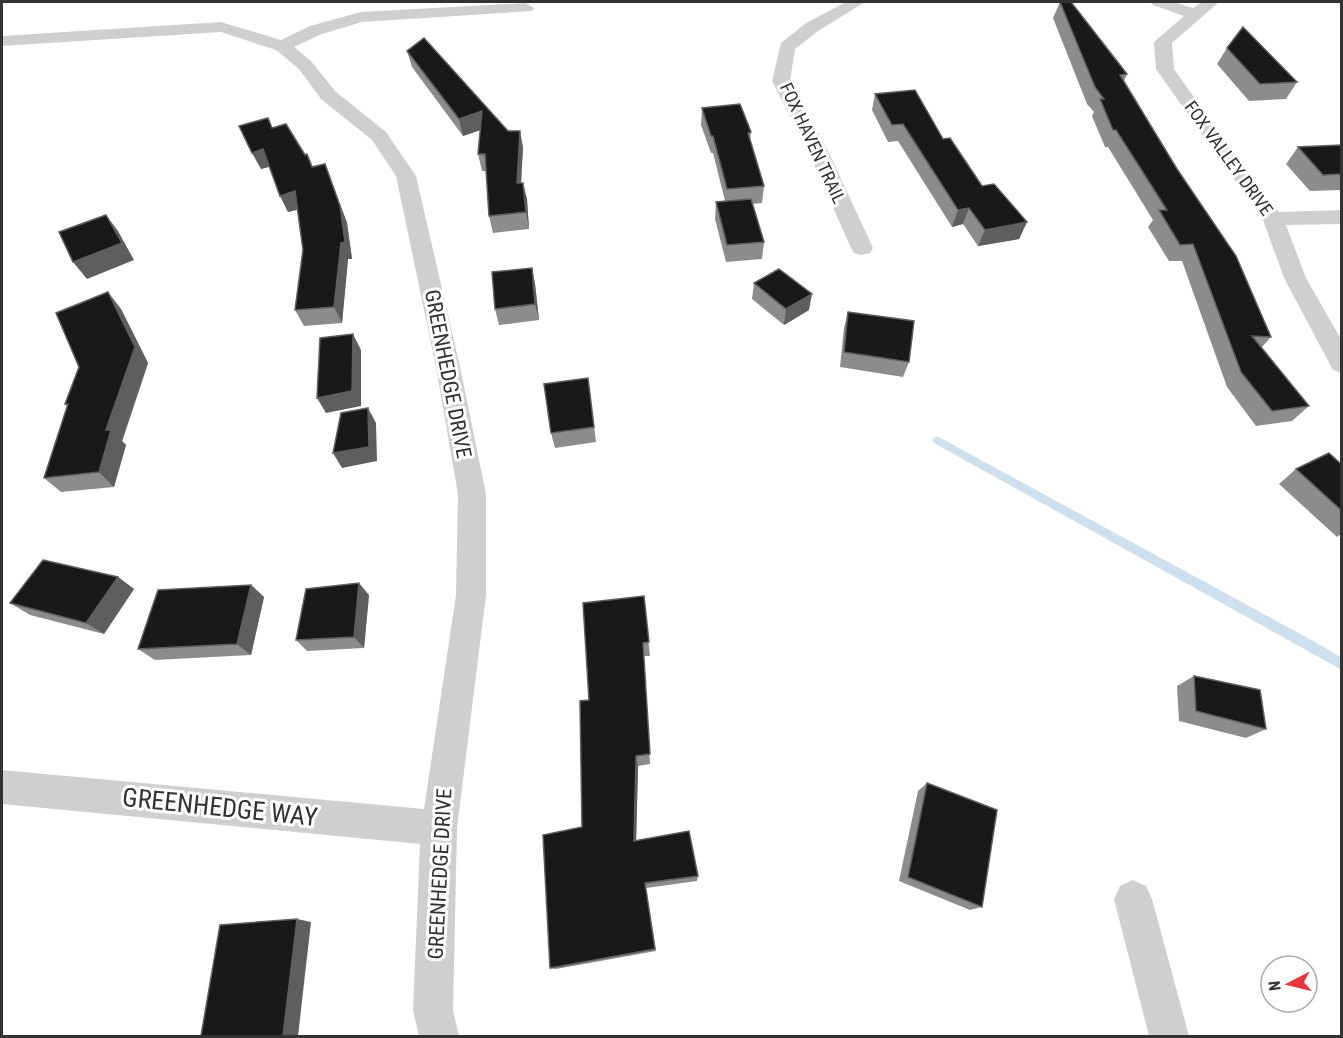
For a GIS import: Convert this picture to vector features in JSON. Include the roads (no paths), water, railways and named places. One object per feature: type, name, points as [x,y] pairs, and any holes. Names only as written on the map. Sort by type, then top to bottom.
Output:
[{"type":"street","name":"FOX HAVEN TRAIL","points":[[857,2],[812,27],[787,47],[781,81],[819,153],[862,248]]},
{"type":"street","points":[[1159,2],[1204,8]]},
{"type":"street","points":[[282,46],[316,30],[361,17],[526,8]]},
{"type":"street","name":"FOX VALLEY DRIVE","points":[[1204,8],[1163,42],[1165,69],[1244,182],[1274,219],[1295,278],[1341,364]]},
{"type":"street","name":"GREENHEDGE DRIVE","points":[[2,41],[221,27],[253,35],[282,46],[305,65],[328,95],[380,136],[406,176],[448,367],[472,494],[471,595],[439,828],[433,1010],[439,1036]]},
{"type":"street","points":[[1274,219],[1341,217]]},
{"type":"street","name":"GREENHEDGE WAY","points":[[2,787],[439,828]]},
{"type":"street","points":[[1133,899],[1169,1036]]},
{"type":"waterway","points":[[937,440],[1342,665]]}]
